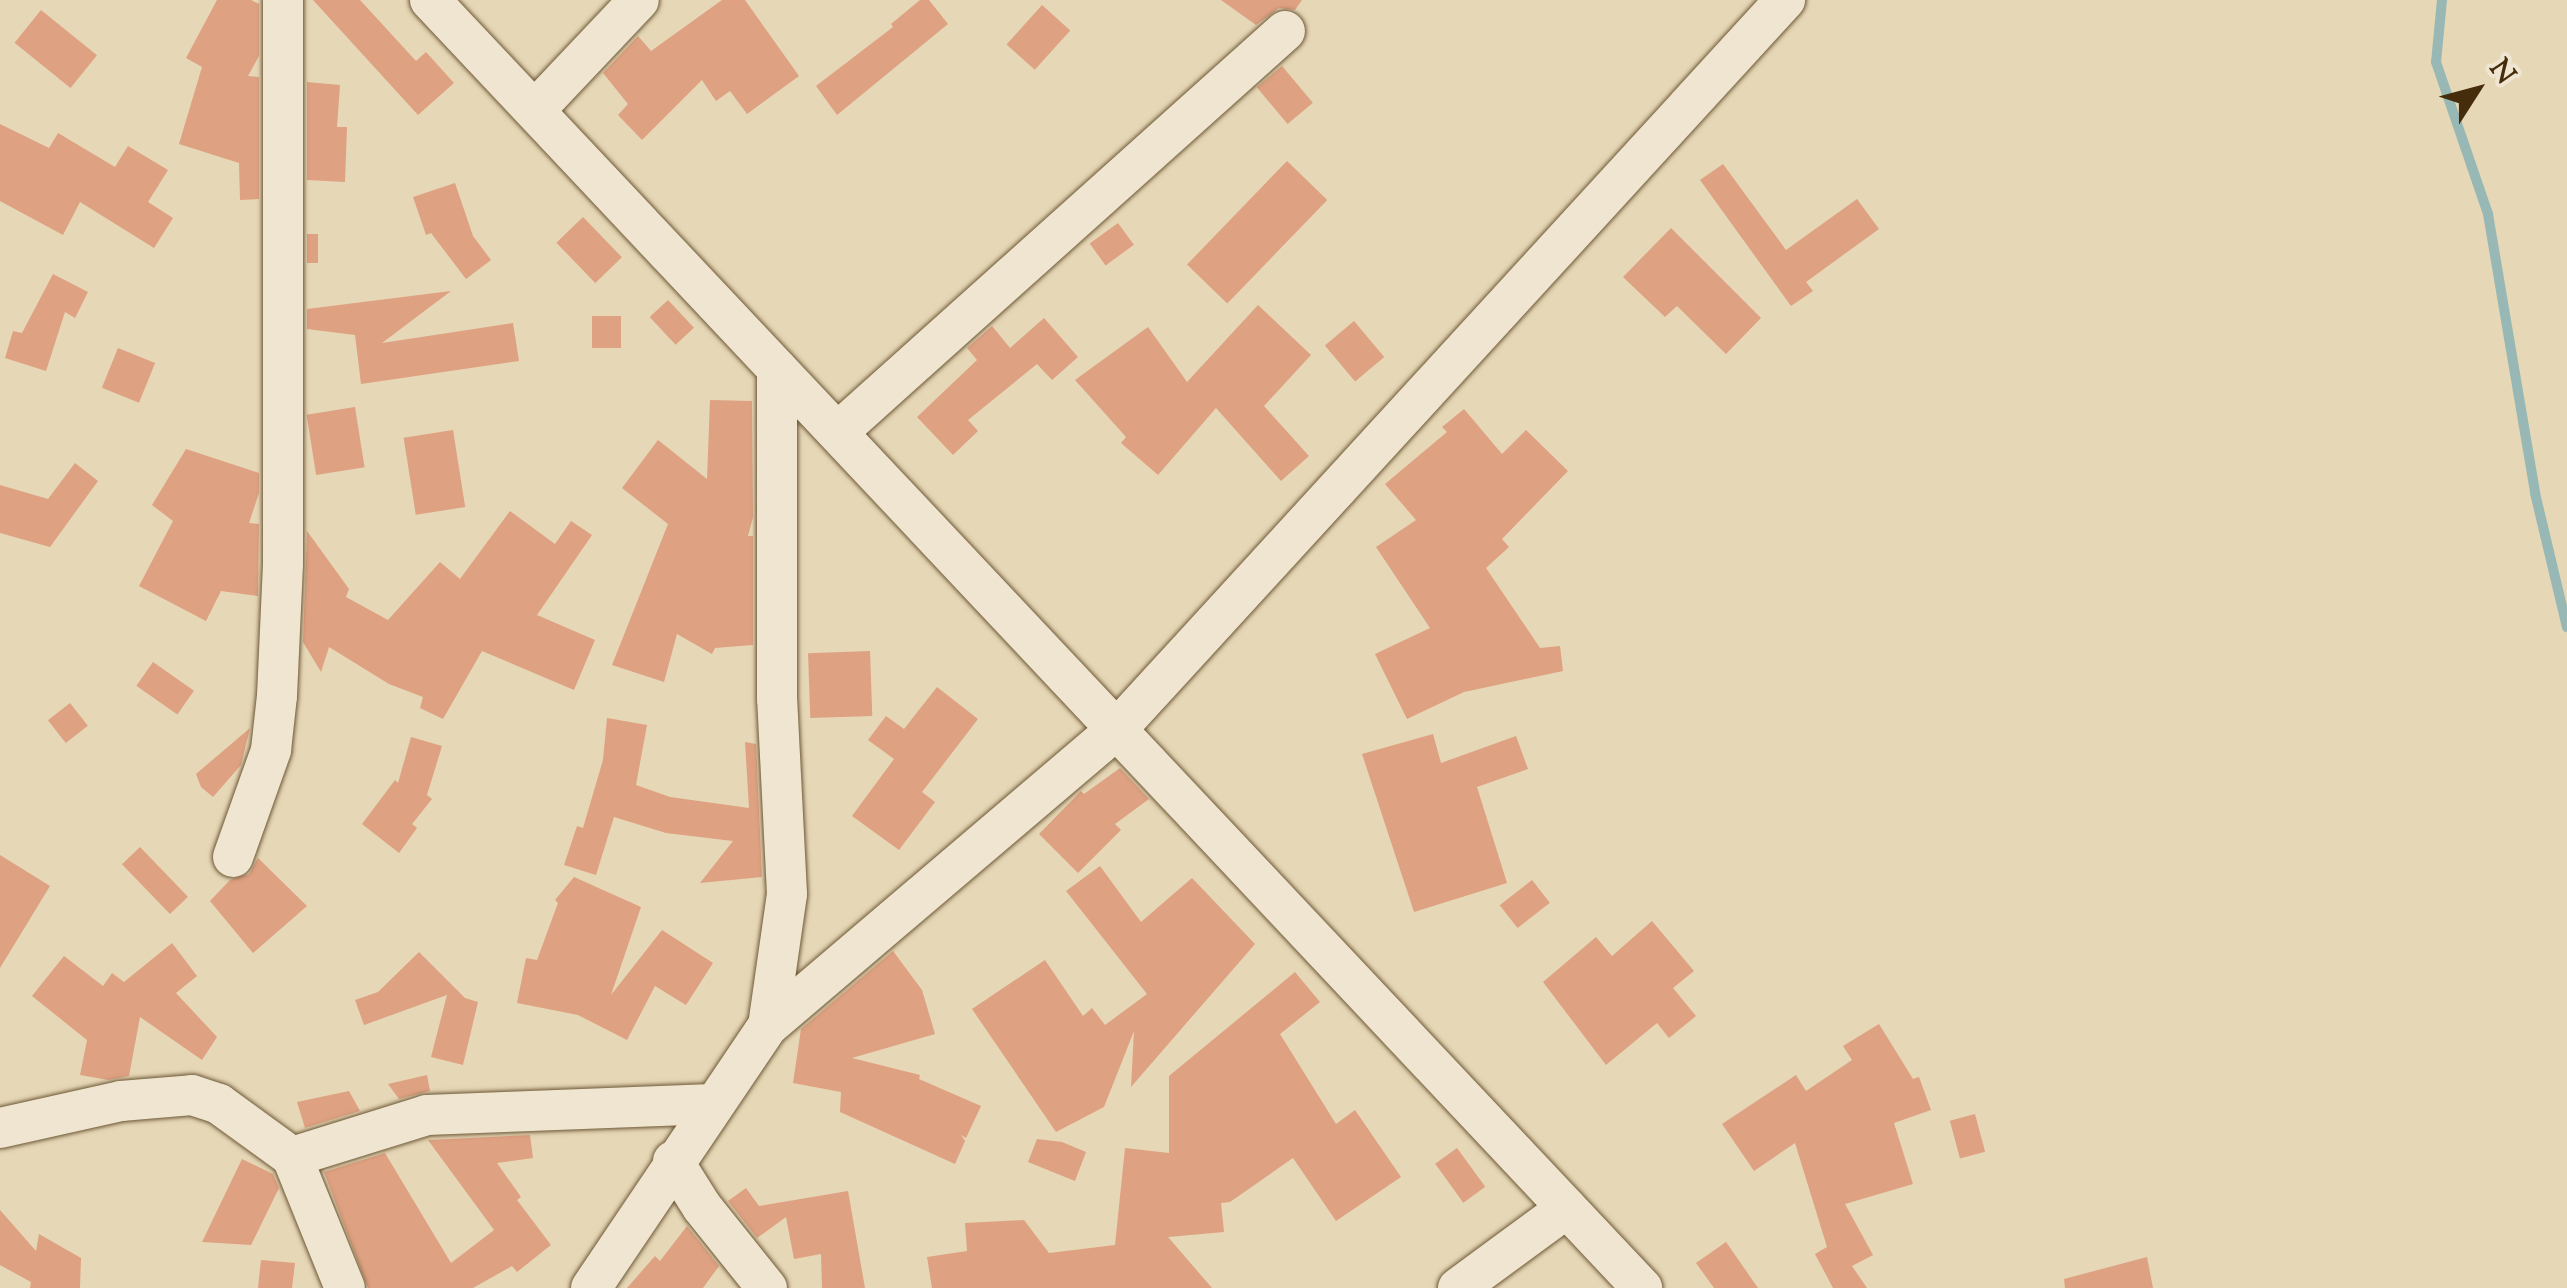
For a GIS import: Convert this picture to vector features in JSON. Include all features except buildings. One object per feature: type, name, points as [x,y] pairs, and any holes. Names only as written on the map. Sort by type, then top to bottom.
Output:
[{"type":"street","points":[[233,858],[272,750],[277,696],[283,564],[282,0]]},
{"type":"street","points":[[430,0],[1642,1288]]},
{"type":"street","points":[[535,110],[639,0]]},
{"type":"street","points":[[591,1288],[768,1026],[1117,730],[1786,0]]},
{"type":"street","points":[[839,431],[1285,31]]},
{"type":"street","points":[[768,1026],[788,894],[777,700],[776,369]]},
{"type":"street","points":[[0,1128],[121,1102],[192,1095],[219,1104],[292,1158],[345,1288]]},
{"type":"street","points":[[292,1158],[427,1115],[712,1104]]},
{"type":"street","points":[[673,1162],[710,1218],[767,1288]]},
{"type":"street","points":[[1458,1288],[1568,1208]]},
{"type":"waterway","points":[[2442,0],[2436,62],[2488,214],[2535,493],[2567,627]]}]
